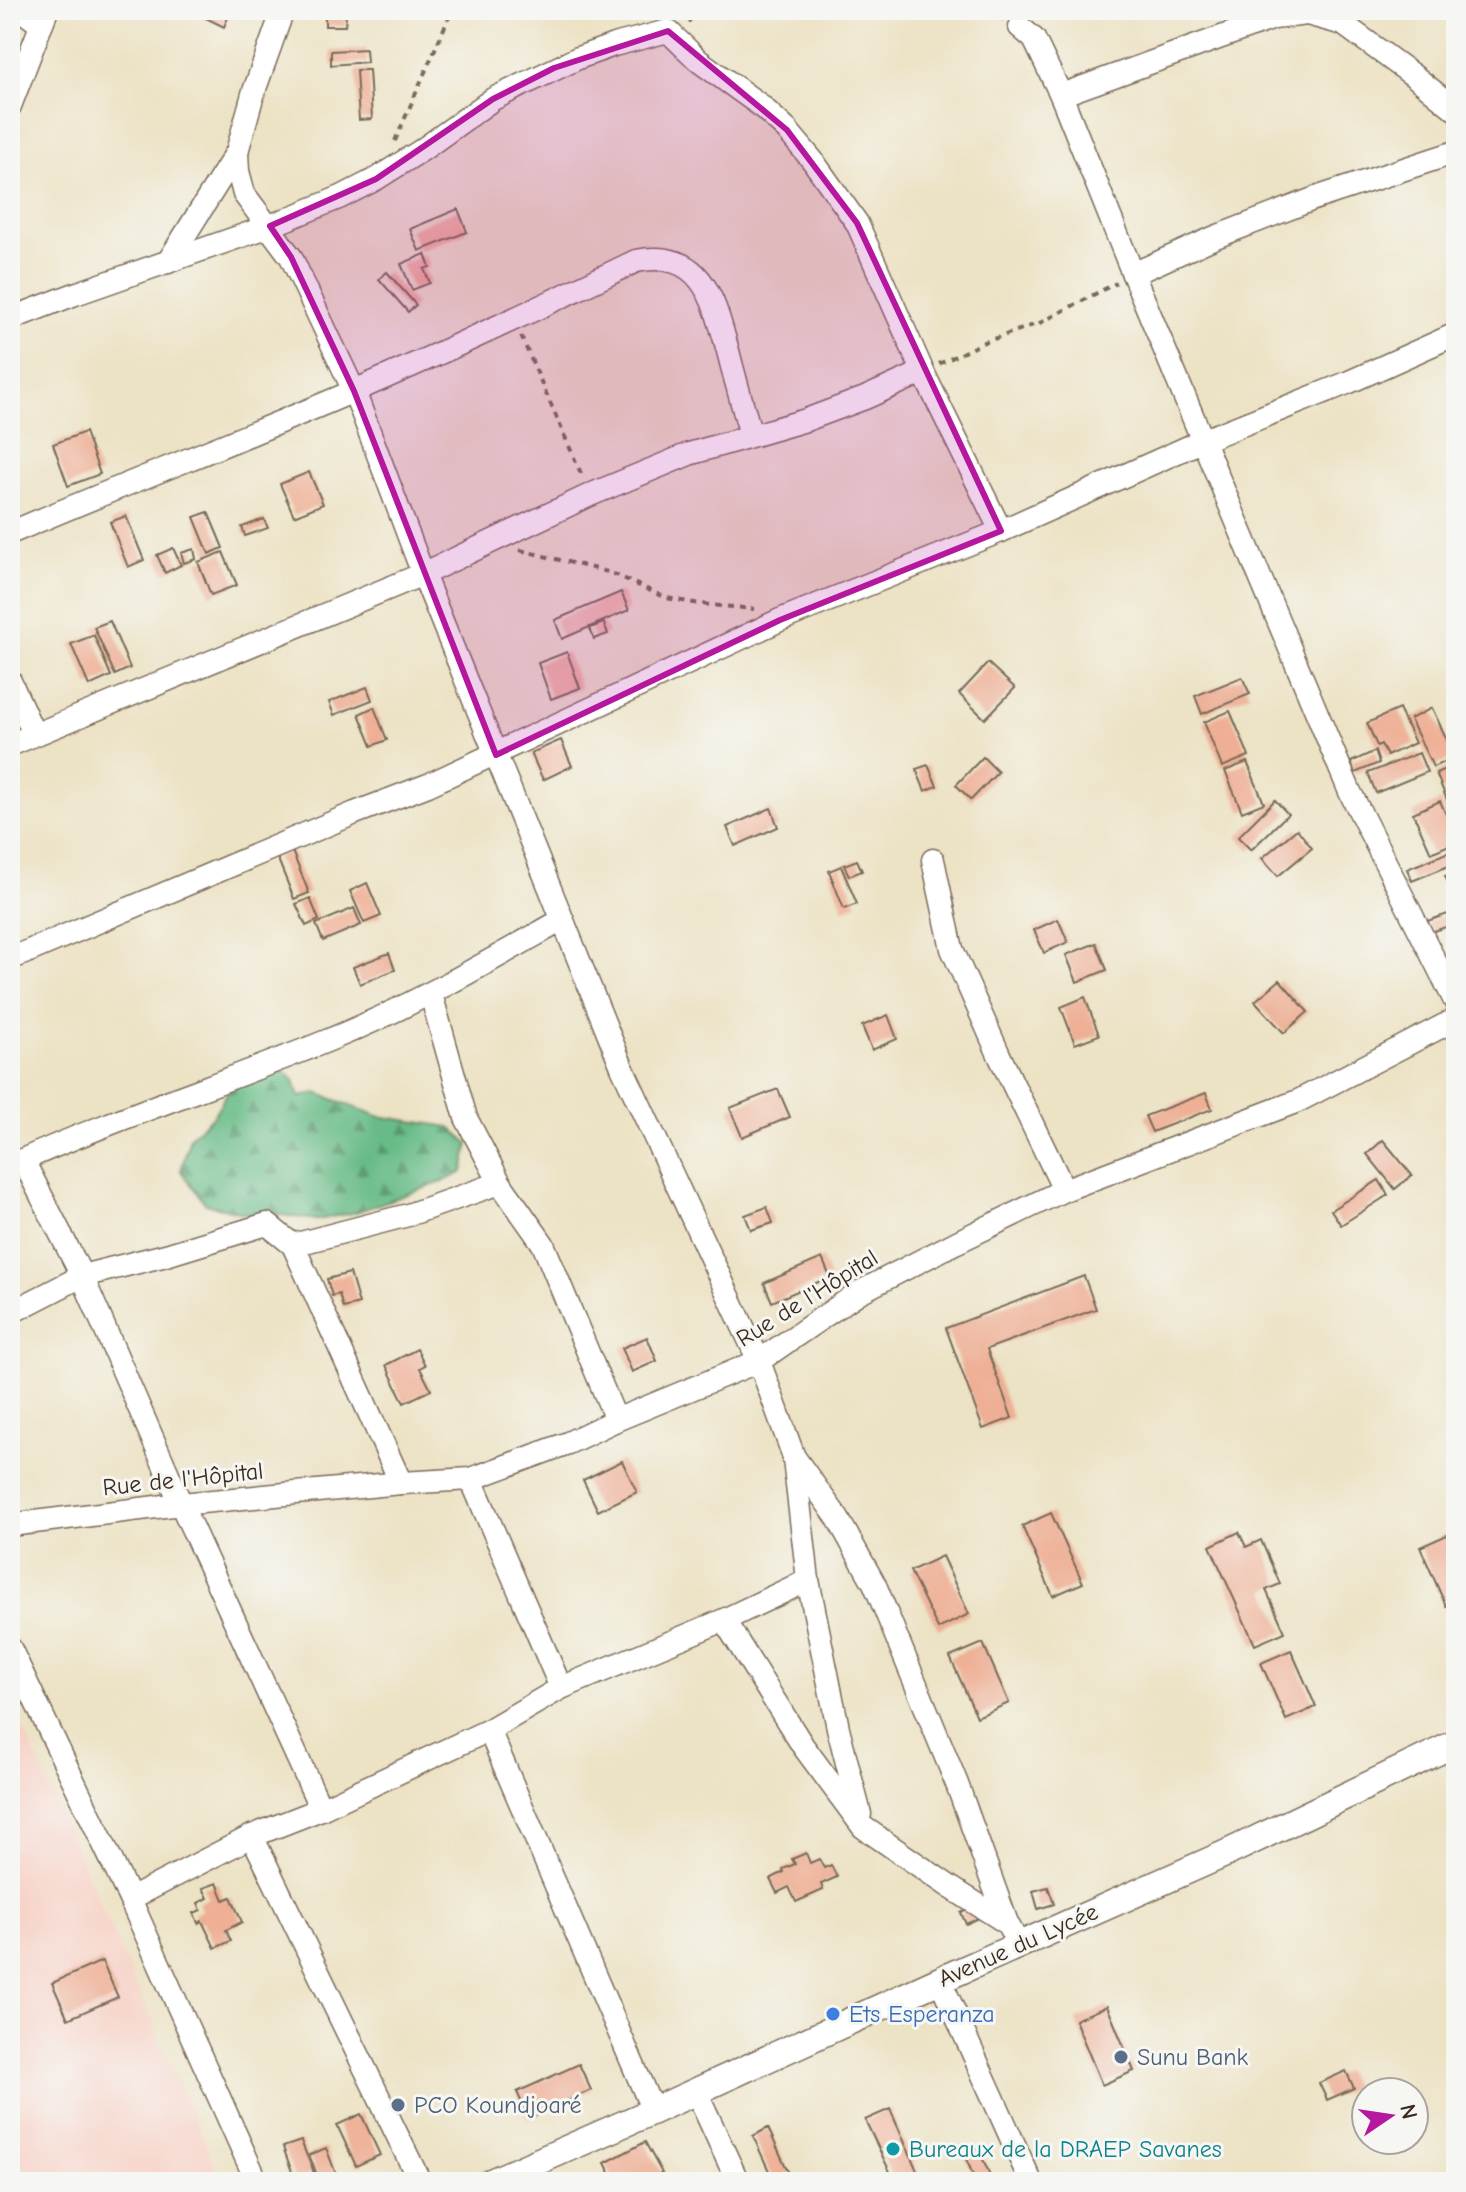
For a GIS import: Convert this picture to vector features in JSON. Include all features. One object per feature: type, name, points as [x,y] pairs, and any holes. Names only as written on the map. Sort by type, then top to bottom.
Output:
[{"type":"main road","name":"Avenue du Lycée","points":[[491,2182],[940,1980],[1013,1934],[1227,1853],[1456,1743]]},
{"type":"street","points":[[10,106],[44,17],[21,10]]},
{"type":"street","points":[[168,262],[237,152],[253,94],[283,10]]},
{"type":"street","points":[[1061,95],[1274,18],[1307,14],[1343,24],[1456,110]]},
{"type":"street","points":[[1020,27],[1034,39],[1061,95],[1350,792],[1456,1003]]},
{"type":"street","points":[[10,319],[330,202],[376,179],[422,150],[493,99],[578,58],[668,31],[720,78],[760,105],[787,130],[857,223],[923,372],[1001,531]]},
{"type":"street","points":[[237,152],[244,194],[291,257],[354,391],[423,574],[622,1067],[759,1361],[794,1457],[808,1580],[830,1694],[863,1827]]},
{"type":"street","points":[[1133,274],[1213,238],[1316,198],[1456,152]]},
{"type":"street","points":[[10,533],[354,391],[636,261],[664,258],[680,263],[699,277],[714,301],[751,435]]},
{"type":"street","points":[[10,959],[428,785],[780,620],[1001,531],[1204,440],[1347,383],[1456,334]]},
{"type":"street","points":[[10,745],[423,574],[590,495],[689,454],[783,428],[837,409],[923,372]]},
{"type":"street","points":[[10,681],[34,734]]},
{"type":"street","points":[[933,860],[952,949],[1064,1190]]},
{"type":"street","points":[[321,1809],[181,1504],[82,1276],[16,1163],[90,1131],[331,1040],[431,994],[562,920]]},
{"type":"street","points":[[431,994],[466,1118],[500,1183],[543,1244],[616,1420]]},
{"type":"street","name":"Rue de l'Hôpital","points":[[10,1525],[181,1504],[471,1479],[568,1443],[759,1361],[858,1293],[1064,1190],[1298,1101],[1456,1019]]},
{"type":"street","points":[[293,1245],[408,1215],[500,1183]]},
{"type":"street","points":[[10,1313],[82,1276],[166,1255],[267,1224],[293,1245],[401,1483]]},
{"type":"street","points":[[794,1457],[837,1517],[875,1585],[957,1784],[1013,1934]]},
{"type":"street","points":[[471,1479],[561,1688]]},
{"type":"street","points":[[130,1899],[252,1836],[321,1809],[489,1730],[561,1688],[724,1620],[808,1580]]},
{"type":"street","points":[[724,1620],[803,1746],[863,1827],[1013,1934]]},
{"type":"street","points":[[10,1648],[130,1899],[257,2182]]},
{"type":"street","points":[[489,1730],[653,2111]]},
{"type":"street","points":[[252,1836],[420,2182]]},
{"type":"street","points":[[940,1980],[1031,2182]]},
{"type":"street","points":[[696,2091],[738,2182]]},
{"type":"path","points":[[376,179],[452,10]]},
{"type":"path","points":[[923,372],[982,343],[1042,322],[1133,274]]},
{"type":"path","points":[[514,319],[590,495]]},
{"type":"path","points":[[491,541],[612,573],[666,598],[750,607],[780,620]]},
{"type":"highlighted area","points":[[668,31],[787,130],[857,223],[1001,531],[780,620],[496,755],[354,391],[291,257],[270,226],[376,179],[493,99],[554,68]]},
{"type":"shaded area","points":[[10,1698],[222,2182],[10,2182]]},
{"type":"green space","points":[[282,1069],[294,1080],[299,1097],[317,1093],[378,1116],[450,1127],[469,1144],[463,1172],[356,1212],[317,1220],[282,1215],[256,1216],[206,1204],[181,1171],[190,1137],[213,1116],[233,1083]]},
{"type":"building","points":[[203,10],[219,10],[229,15],[224,27],[200,15]]},
{"type":"building","points":[[325,15],[346,15],[345,26],[325,26]]},
{"type":"building","points":[[366,49],[367,62],[331,65],[331,51]]},
{"type":"building","points":[[356,70],[369,70],[372,119],[359,120]]},
{"type":"building","points":[[458,209],[467,232],[419,251],[410,229]]},
{"type":"building","points":[[425,254],[430,267],[424,269],[430,283],[412,290],[401,264]]},
{"type":"building","points":[[387,272],[416,305],[408,312],[379,279]]},
{"type":"building","points":[[85,432],[100,474],[68,486],[53,444]]},
{"type":"building","points":[[309,472],[323,504],[294,516],[280,484]]},
{"type":"building","points":[[208,512],[223,548],[209,554],[194,517]]},
{"type":"building","points":[[126,516],[144,560],[128,567],[110,522]]},
{"type":"building","points":[[264,519],[268,528],[245,536],[242,527]]},
{"type":"building","points":[[173,548],[181,565],[165,573],[157,555]]},
{"type":"building","points":[[194,549],[196,559],[184,563],[181,553]]},
{"type":"building","points":[[223,552],[237,585],[211,595],[198,562]]},
{"type":"building","points":[[621,592],[629,610],[562,639],[555,620]]},
{"type":"building","points":[[110,621],[130,668],[115,675],[94,627]]},
{"type":"building","points":[[604,623],[608,634],[594,639],[590,628]]},
{"type":"building","points":[[94,635],[111,676],[89,686],[71,644]]},
{"type":"building","points":[[567,652],[580,688],[551,699],[538,663]]},
{"type":"building","points":[[988,663],[1015,688],[985,719],[959,694]]},
{"type":"building","points":[[1242,677],[1250,694],[1202,714],[1195,696]]},
{"type":"building","points":[[367,687],[372,700],[334,715],[329,702]]},
{"type":"building","points":[[374,707],[387,740],[372,746],[359,714]]},
{"type":"building","points":[[1432,708],[1455,757],[1433,767],[1410,719]]},
{"type":"building","points":[[1399,709],[1415,743],[1387,756],[1381,744],[1377,746],[1367,723]]},
{"type":"building","points":[[1230,711],[1249,756],[1222,767],[1204,722]]},
{"type":"building","points":[[561,740],[572,766],[543,780],[531,753]]},
{"type":"building","points":[[1375,751],[1379,763],[1355,773],[1351,762]]},
{"type":"building","points":[[1419,753],[1427,772],[1376,793],[1368,773]]},
{"type":"building","points":[[983,757],[998,772],[971,800],[956,785]]},
{"type":"building","points":[[1247,762],[1264,803],[1242,812],[1225,771]]},
{"type":"building","points":[[1456,764],[1456,822],[1436,773]]},
{"type":"building","points":[[928,765],[937,786],[925,791],[916,769]]},
{"type":"building","points":[[1275,800],[1288,814],[1251,850],[1238,837]]},
{"type":"building","points":[[1440,801],[1456,842],[1431,853],[1413,813]]},
{"type":"building","points":[[771,808],[778,827],[735,846],[727,827]]},
{"type":"building","points":[[1297,829],[1312,848],[1278,876],[1262,858]]},
{"type":"building","points":[[1456,849],[1456,863],[1412,881],[1407,869]]},
{"type":"building","points":[[292,851],[309,893],[294,899],[277,857]]},
{"type":"building","points":[[857,860],[862,871],[849,876],[844,865]]},
{"type":"building","points":[[841,866],[857,904],[844,909],[829,871]]},
{"type":"building","points":[[1456,871],[1456,901],[1445,876]]},
{"type":"building","points":[[367,883],[381,916],[364,923],[350,891]]},
{"type":"building","points":[[310,898],[319,920],[306,926],[296,904]]},
{"type":"building","points":[[354,908],[361,925],[323,941],[316,924]]},
{"type":"building","points":[[1451,913],[1455,924],[1431,932],[1427,921]]},
{"type":"building","points":[[1058,919],[1068,942],[1044,953],[1034,930]]},
{"type":"building","points":[[1096,943],[1107,970],[1077,982],[1066,955]]},
{"type":"building","points":[[389,953],[395,970],[360,984],[353,967]]},
{"type":"building","points":[[1280,980],[1308,1012],[1284,1033],[1255,1001]]},
{"type":"building","points":[[1085,997],[1099,1035],[1075,1044],[1061,1007]]},
{"type":"building","points":[[888,1015],[897,1039],[872,1050],[862,1026]]},
{"type":"building","points":[[778,1089],[790,1117],[742,1137],[730,1108]]},
{"type":"building","points":[[1206,1093],[1212,1109],[1152,1132],[1145,1116]]},
{"type":"building","points":[[1383,1140],[1412,1175],[1395,1189],[1367,1154]]},
{"type":"building","points":[[1379,1180],[1388,1195],[1341,1225],[1331,1210]]},
{"type":"building","points":[[767,1207],[773,1223],[751,1230],[745,1215]]},
{"type":"building","points":[[822,1258],[830,1277],[772,1302],[764,1283]]},
{"type":"building","points":[[350,1273],[359,1304],[343,1308],[339,1294],[332,1296],[327,1279]]},
{"type":"building","points":[[1084,1276],[1096,1309],[987,1349],[1012,1418],[983,1429],[946,1328]]},
{"type":"building","points":[[647,1337],[657,1361],[632,1372],[622,1348]]},
{"type":"building","points":[[417,1349],[425,1365],[420,1368],[431,1390],[404,1403],[386,1365]]},
{"type":"building","points":[[622,1461],[637,1492],[598,1511],[583,1480]]},
{"type":"building","points":[[1051,1513],[1083,1583],[1053,1596],[1022,1526]]},
{"type":"building","points":[[1456,1531],[1456,1602],[1446,1606],[1420,1547]]},
{"type":"building","points":[[1239,1532],[1246,1547],[1261,1540],[1280,1584],[1266,1590],[1285,1632],[1255,1645],[1210,1546]]},
{"type":"building","points":[[942,1556],[969,1614],[938,1629],[910,1571]]},
{"type":"building","points":[[983,1643],[1009,1703],[977,1717],[950,1657]]},
{"type":"building","points":[[1291,1650],[1316,1707],[1286,1720],[1261,1663]]},
{"type":"building","points":[[806,1853],[810,1863],[819,1859],[824,1868],[831,1865],[837,1877],[821,1884],[823,1890],[796,1902],[789,1887],[777,1893],[770,1879],[795,1864],[792,1859]]},
{"type":"building","points":[[217,1883],[224,1900],[231,1897],[242,1922],[226,1930],[231,1941],[215,1948],[202,1921],[198,1923],[194,1913],[201,1910],[198,1903],[208,1898],[203,1888]]},
{"type":"building","points":[[1048,1887],[1054,1904],[1038,1909],[1033,1891]]},
{"type":"building","points":[[971,1908],[977,1919],[966,1924],[961,1913]]},
{"type":"building","points":[[102,1961],[118,1997],[68,2019],[52,1983]]},
{"type":"building","points":[[1107,2006],[1134,2071],[1102,2085],[1075,2020]]},
{"type":"building","points":[[579,2064],[591,2090],[529,2119],[517,2092]]},
{"type":"building","points":[[1346,2071],[1350,2090],[1327,2100],[1319,2083]]},
{"type":"building","name":"Bureaux de la DRAEP Savanes","points":[[890,2109],[922,2182],[883,2182],[893,2178],[865,2120]]},
{"type":"building","points":[[361,2114],[380,2155],[356,2166],[337,2125]]},
{"type":"building","points":[[768,2128],[793,2182],[774,2182],[753,2136]]},
{"type":"building","points":[[301,2141],[314,2173],[295,2180],[283,2147]]},
{"type":"building","points":[[645,2142],[662,2173],[646,2182],[615,2182],[605,2163]]},
{"type":"building","points":[[326,2148],[336,2174],[319,2180],[309,2155]]},
{"type":"building","points":[[978,2148],[993,2182],[976,2182],[964,2154]]},
{"type":"place","name":"Ets Esperanza","points":[[833,2014]]},
{"type":"place","name":"Sunu Bank","points":[[1121,2057]]},
{"type":"place","name":"PCO Koundjoaré","points":[[398,2105]]},
{"type":"place","name":"Bureaux de la DRAEP Savanes","points":[[893,2149]]}]
